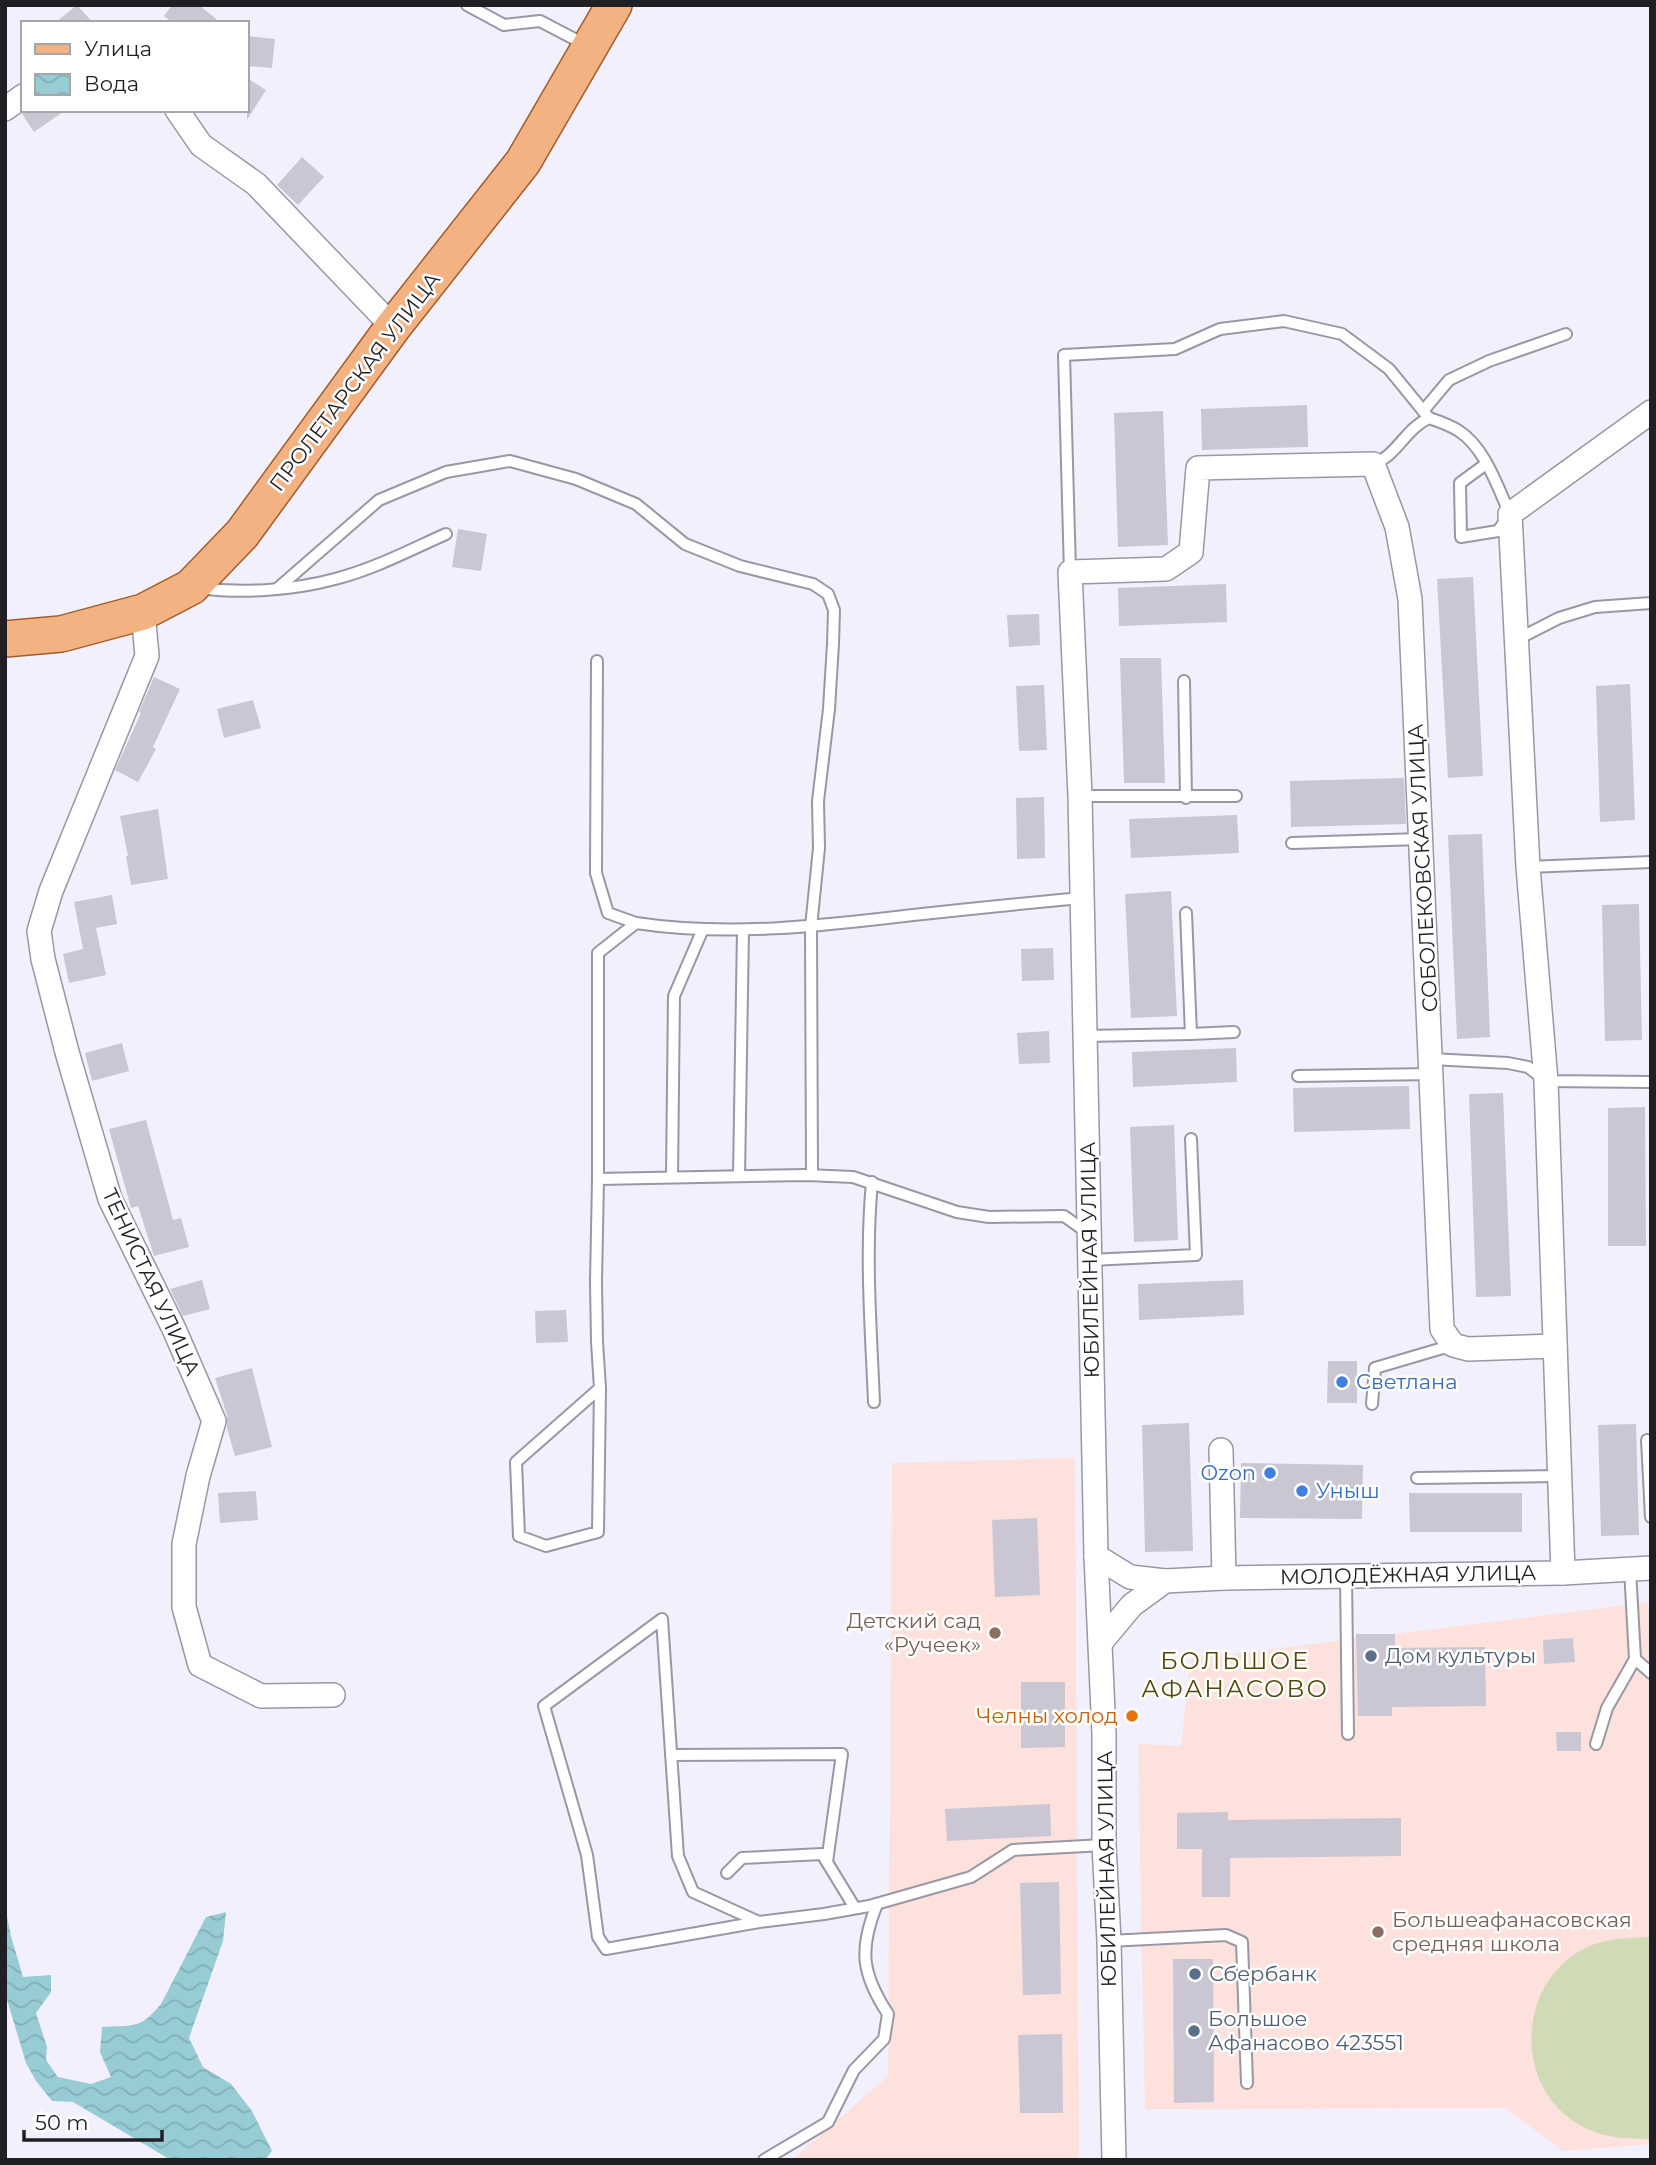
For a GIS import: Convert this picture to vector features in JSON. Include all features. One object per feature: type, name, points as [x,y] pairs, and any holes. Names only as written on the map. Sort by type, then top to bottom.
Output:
[{"type":"main road","name":"ПРОЛЕТАРСКАЯ УЛИЦА","points":[[5,639],[61,634],[143,612],[191,587],[242,534],[393,327],[523,162],[614,5]]},
{"type":"street","points":[[5,109],[21,97]]},
{"type":"street","points":[[178,112],[201,145],[256,184],[393,327]]},
{"type":"street","points":[[1563,1573],[1546,1081],[1528,867],[1510,514],[1651,412]]},
{"type":"street","points":[[1070,572],[1166,569],[1191,552],[1198,468],[1373,464]]},
{"type":"street","name":"СОБОЛЕКОВСКАЯ УЛИЦА","points":[[1373,464],[1397,527],[1410,599],[1442,1329],[1453,1345]]},
{"type":"street","name":"ЮБИЛЕЙНАЯ УЛИЦА","points":[[1070,572],[1083,898],[1096,1556],[1104,1734],[1104,1845],[1114,2160]]},
{"type":"street","name":"ТЕНИСТАЯ УЛИЦА","points":[[143,612],[147,656],[51,891],[39,931],[43,959],[110,1199],[174,1329],[214,1421],[198,1476],[184,1544],[184,1607],[200,1665],[261,1696],[333,1695]]},
{"type":"street","points":[[1453,1345],[1468,1349],[1555,1346]]},
{"type":"street","points":[[1221,1451],[1224,1578]]},
{"type":"street","name":"МОЛОДЁЖНАЯ УЛИЦА","points":[[1096,1556],[1130,1577],[1165,1581],[1641,1569]]},
{"type":"street","points":[[1101,1642],[1132,1605],[1165,1581]]},
{"type":"lane","points":[[467,5],[504,25],[540,21],[590,47]]},
{"type":"lane","points":[[1070,572],[1064,355],[1175,349],[1220,329],[1284,321],[1342,334],[1389,369],[1426,414],[1460,431],[1486,464],[1510,514],[1498,531],[1461,537],[1460,483],[1486,464]]},
{"type":"lane","points":[[1373,464],[1386,460],[1426,414],[1449,380],[1489,361],[1566,334]]},
{"type":"lane","points":[[278,588],[379,500],[446,472],[510,461],[576,479],[636,504],[685,544],[740,566],[813,584],[828,594],[834,610],[833,633],[829,709],[818,802],[819,848],[811,927],[812,1175]]},
{"type":"lane","points":[[191,587],[278,588],[311,585],[338,579],[446,534]]},
{"type":"lane","points":[[1518,639],[1559,618],[1595,607],[1651,603]]},
{"type":"lane","points":[[597,661],[596,873],[608,913],[636,923],[671,929],[743,930],[811,927],[1083,898]]},
{"type":"lane","points":[[1184,681],[1186,797]]},
{"type":"lane","points":[[1080,796],[1236,796]]},
{"type":"lane","points":[[1292,843],[1421,839]]},
{"type":"lane","points":[[1528,867],[1651,862]]},
{"type":"lane","points":[[1186,913],[1191,1034]]},
{"type":"lane","points":[[600,1388],[516,1462],[519,1536],[547,1546],[598,1532],[600,1388],[596,1282],[598,953],[636,923]]},
{"type":"lane","points":[[672,1177],[674,996],[703,929]]},
{"type":"lane","points":[[739,1176],[743,930]]},
{"type":"lane","points":[[1085,1037],[1234,1032]]},
{"type":"lane","points":[[1298,1076],[1508,1063],[1528,1067],[1546,1081],[1651,1083]]},
{"type":"lane","points":[[1090,1260],[1196,1255],[1191,1139]]},
{"type":"lane","points":[[598,1179],[739,1176],[770,1178],[812,1175],[853,1177],[957,1212],[989,1217],[1065,1216],[1090,1234]]},
{"type":"lane","points":[[872,1182],[869,1296],[874,1402]]},
{"type":"lane","points":[[1372,1404],[1375,1368],[1453,1345]]},
{"type":"lane","points":[[1647,1440],[1651,1517]]},
{"type":"lane","points":[[1417,1478],[1560,1476]]},
{"type":"lane","points":[[1596,1744],[1608,1708],[1635,1659],[1641,1569]]},
{"type":"lane","points":[[1346,1576],[1348,1734]]},
{"type":"lane","points":[[758,1922],[693,1892],[678,1856],[662,1619],[544,1706],[587,1854],[598,1937],[606,1949],[758,1922],[855,1909],[971,1877],[1013,1850],[1104,1845]]},
{"type":"lane","points":[[1635,1659],[1651,1673]]},
{"type":"lane","points":[[671,1755],[842,1754],[827,1862]]},
{"type":"lane","points":[[727,1873],[742,1858],[822,1854],[855,1909]]},
{"type":"lane","points":[[764,2160],[828,2122],[855,2070],[884,2039],[888,2014],[874,1993],[865,1965],[867,1929],[877,1903]]},
{"type":"lane","points":[[1109,1941],[1226,1935],[1242,1942],[1247,2082]]},
{"type":"shaded area","points":[[1075,1458],[1079,2160],[792,2160],[888,2076],[892,1463]]},
{"type":"shaded area","points":[[1651,1602],[1651,2144],[1563,2151],[1505,2108],[1145,2109],[1138,1744],[1181,1746],[1191,1659]]},
{"type":"green space","points":[[1651,1937],[1651,2139],[1604,2135],[1578,2124],[1556,2106],[1541,2083],[1533,2058],[1532,2031],[1537,2004],[1549,1980],[1567,1960],[1592,1945]]},
{"type":"water","points":[[5,1906],[23,1977],[51,1975],[51,1992],[36,2013],[47,2047],[46,2060],[58,2077],[91,2084],[111,2077],[100,2052],[102,2027],[129,2026],[141,2022],[154,2012],[161,2004],[206,1917],[226,1912],[223,1941],[189,2038],[203,2067],[231,2084],[252,2111],[272,2151],[265,2160],[171,2160],[73,2102],[52,2101],[26,2063],[5,1993]]},
{"type":"building","points":[[77,5],[91,21],[57,21]]},
{"type":"building","points":[[172,5],[199,5],[219,21],[170,21],[164,16]]},
{"type":"building","points":[[248,36],[275,39],[272,68],[248,66]]},
{"type":"building","points":[[248,79],[266,90],[247,120],[248,112]]},
{"type":"building","points":[[24,112],[63,112],[34,132],[22,114]]},
{"type":"building","points":[[302,157],[324,177],[298,205],[277,185]]},
{"type":"building","points":[[1307,405],[1308,447],[1202,450],[1201,409]]},
{"type":"building","points":[[1163,411],[1168,545],[1118,547],[1114,413]]},
{"type":"building","points":[[458,529],[487,534],[481,571],[452,567]]},
{"type":"building","points":[[1473,577],[1483,776],[1448,778],[1437,579]]},
{"type":"building","points":[[1226,584],[1227,622],[1119,626],[1118,588]]},
{"type":"building","points":[[1039,614],[1040,645],[1009,647],[1007,615]]},
{"type":"building","points":[[1120,658],[1161,658],[1165,783],[1124,783]]},
{"type":"building","points":[[154,677],[180,689],[153,747],[156,749],[138,782],[115,770]]},
{"type":"building","points":[[1630,684],[1635,820],[1600,822],[1596,686]]},
{"type":"building","points":[[1044,685],[1047,750],[1019,751],[1016,686]]},
{"type":"building","points":[[253,700],[261,728],[224,738],[217,709]]},
{"type":"building","points":[[1404,778],[1406,824],[1291,827],[1290,781]]},
{"type":"building","points":[[1044,797],[1045,858],[1017,859],[1016,798]]},
{"type":"building","points":[[158,809],[168,879],[131,885],[120,816]]},
{"type":"building","points":[[1237,815],[1239,853],[1131,858],[1129,819]]},
{"type":"building","points":[[1482,834],[1490,1037],[1457,1039],[1448,835]]},
{"type":"building","points":[[1171,891],[1177,1016],[1131,1018],[1125,894]]},
{"type":"building","points":[[112,895],[117,924],[96,928],[106,975],[69,983],[63,954],[83,949],[74,902]]},
{"type":"building","points":[[1639,904],[1642,1040],[1605,1041],[1602,905]]},
{"type":"building","points":[[1053,948],[1054,980],[1022,981],[1021,949]]},
{"type":"building","points":[[1049,1031],[1050,1063],[1019,1064],[1017,1033]]},
{"type":"building","points":[[122,1043],[129,1071],[92,1081],[85,1053]]},
{"type":"building","points":[[1236,1048],[1237,1082],[1133,1087],[1132,1052]]},
{"type":"building","points":[[1409,1086],[1410,1129],[1294,1132],[1293,1088]]},
{"type":"building","points":[[1503,1093],[1511,1296],[1476,1297],[1469,1094]]},
{"type":"building","points":[[1645,1107],[1646,1246],[1608,1246],[1608,1108]]},
{"type":"building","points":[[146,1120],[173,1220],[181,1218],[189,1247],[154,1256],[138,1206],[131,1208],[109,1129]]},
{"type":"building","points":[[1174,1125],[1178,1240],[1134,1242],[1130,1127]]},
{"type":"building","points":[[202,1280],[210,1309],[183,1316],[170,1289]]},
{"type":"building","points":[[1243,1280],[1244,1315],[1139,1320],[1138,1284]]},
{"type":"building","points":[[566,1310],[568,1342],[536,1343],[535,1311]]},
{"type":"building","name":"Светлана","points":[[1328,1361],[1357,1361],[1357,1403],[1327,1403]]},
{"type":"building","points":[[252,1368],[272,1447],[235,1456],[227,1428],[227,1415],[215,1378]]},
{"type":"building","points":[[1189,1423],[1193,1551],[1145,1552],[1142,1425]]},
{"type":"building","points":[[1636,1424],[1639,1535],[1601,1536],[1598,1425]]},
{"type":"building","name":"Уныш","points":[[1241,1463],[1363,1465],[1362,1519],[1240,1518]]},
{"type":"building","points":[[256,1491],[258,1520],[220,1523],[218,1493]]},
{"type":"building","points":[[1409,1493],[1522,1493],[1522,1532],[1410,1532]]},
{"type":"building","points":[[1037,1518],[1040,1595],[995,1597],[992,1520]]},
{"type":"building","points":[[1356,1634],[1395,1634],[1395,1648],[1485,1647],[1486,1706],[1392,1707],[1392,1716],[1358,1716]]},
{"type":"building","points":[[1573,1638],[1575,1662],[1544,1664],[1543,1640]]},
{"type":"building","points":[[1021,1682],[1065,1682],[1065,1747],[1021,1748]]},
{"type":"building","points":[[1556,1732],[1581,1732],[1581,1751],[1557,1751]]},
{"type":"building","points":[[1050,1804],[1051,1836],[947,1841],[945,1809]]},
{"type":"building","points":[[1228,1812],[1228,1820],[1401,1818],[1401,1856],[1230,1858],[1230,1897],[1202,1897],[1202,1849],[1177,1849],[1177,1813]]},
{"type":"building","points":[[1059,1882],[1061,1994],[1023,1995],[1020,1883]]},
{"type":"building","name":"Большое Афанасово 423551","points":[[1173,1959],[1213,1959],[1214,2102],[1174,2103]]},
{"type":"building","points":[[1062,2034],[1063,2113],[1020,2113],[1018,2035]]},
{"type":"place","name":"Светлана","points":[[1342,1382]]},
{"type":"place","name":"Ozon","points":[[1270,1473]]},
{"type":"place","name":"Уныш","points":[[1302,1491]]},
{"type":"place","name":"Детский сад «Ручеек»","points":[[995,1633]]},
{"type":"place","name":"Дом культуры","points":[[1371,1656]]},
{"type":"place","name":"Челны холод","points":[[1132,1716]]},
{"type":"place","name":"Большеафанасовская средняя школа","points":[[1378,1932]]},
{"type":"place","name":"Сбербанк","points":[[1195,1974]]},
{"type":"place","name":"Большое Афанасово 423551","points":[[1194,2031]]},
{"type":"district","name":"БОЛЬШОЕ АФАНАСОВО","points":[[1235,1675]]}]
